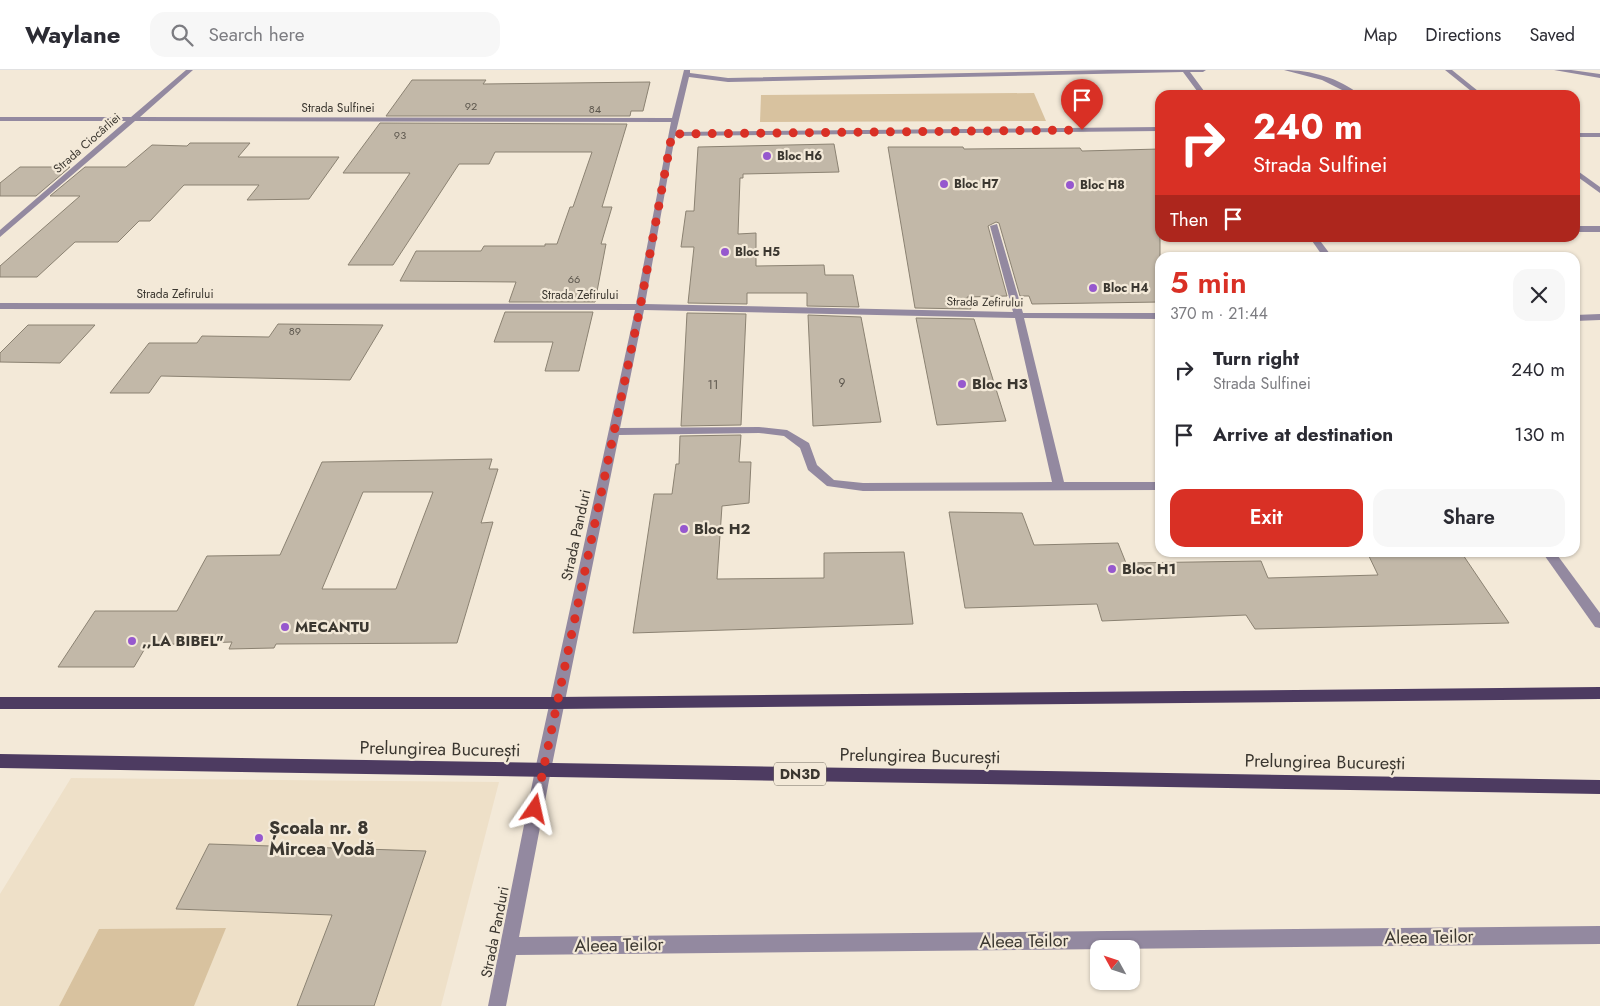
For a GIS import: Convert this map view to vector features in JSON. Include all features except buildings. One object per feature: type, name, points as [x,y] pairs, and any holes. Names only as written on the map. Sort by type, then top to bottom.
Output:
[{"type":"main road","points":[[0,703],[558,703],[1600,693]]},
{"type":"main road","name":"Prelungirea București","points":[[0,761],[1600,787]]},
{"type":"street","name":"Strada Ciocârliei","points":[[0,234],[190,70]]},
{"type":"street","points":[[1185,70],[1200,90]]},
{"type":"street","points":[[686,72],[728,80],[1203,70]]},
{"type":"street","points":[[1286,70],[1324,78],[1347,90]]},
{"type":"street","points":[[1448,70],[1474,90]]},
{"type":"street","points":[[1557,70],[1600,76]]},
{"type":"street","name":"Strada Panduri","points":[[496,1006],[543,770],[640,308],[672,134],[686,72]]},
{"type":"street","name":"Strada Sulfinei","points":[[0,119],[676,120]]},
{"type":"street","points":[[672,134],[1155,129]]},
{"type":"street","points":[[1580,135],[1600,135]]},
{"type":"street","points":[[1580,175],[1600,191]]},
{"type":"street","points":[[994,226],[1019,316],[1058,486]]},
{"type":"street","points":[[1580,229],[1600,229]]},
{"type":"street","name":"Strada Zefirului","points":[[0,306],[640,308],[1019,316],[1155,316]]},
{"type":"street","points":[[1580,318],[1600,318]]},
{"type":"street","points":[[614,432],[759,430],[787,433],[805,446],[812,467],[831,483],[863,487],[1155,486]]},
{"type":"street","points":[[1552,557],[1600,622]]},
{"type":"street","name":"Aleea Teilor","points":[[509,946],[1600,935]]},
{"type":"shaded area","points":[[1034,93],[1046,121],[760,122],[761,95]]},
{"type":"shaded area","name":"Școala nr. 8 Mircea Vodă","points":[[71,778],[499,782],[441,1006],[0,1006],[0,894]]},
{"type":"shaded area","points":[[226,928],[194,1006],[59,1006],[99,929]]},
{"type":"place","name":"Bloc H6","points":[[767,156]]},
{"type":"place","name":"Bloc H7","points":[[944,184]]},
{"type":"place","name":"Bloc H8","points":[[1070,185]]},
{"type":"place","name":"Bloc H5","points":[[725,252]]},
{"type":"place","name":"Bloc H4","points":[[1093,288]]},
{"type":"place","name":"Bloc H3","points":[[962,384]]},
{"type":"place","name":"Bloc H2","points":[[684,529]]},
{"type":"place","name":"Bloc H1","points":[[1112,569]]},
{"type":"place","name":"MECANTU","points":[[285,627]]},
{"type":"place","name":",,LA BIBEL\"","points":[[132,641]]},
{"type":"place","name":"Școala nr. 8 Mircea Vodă","points":[[259,838]]},
{"type":"route","points":[[535,809],[640,308],[672,134],[1082,130]]}]
